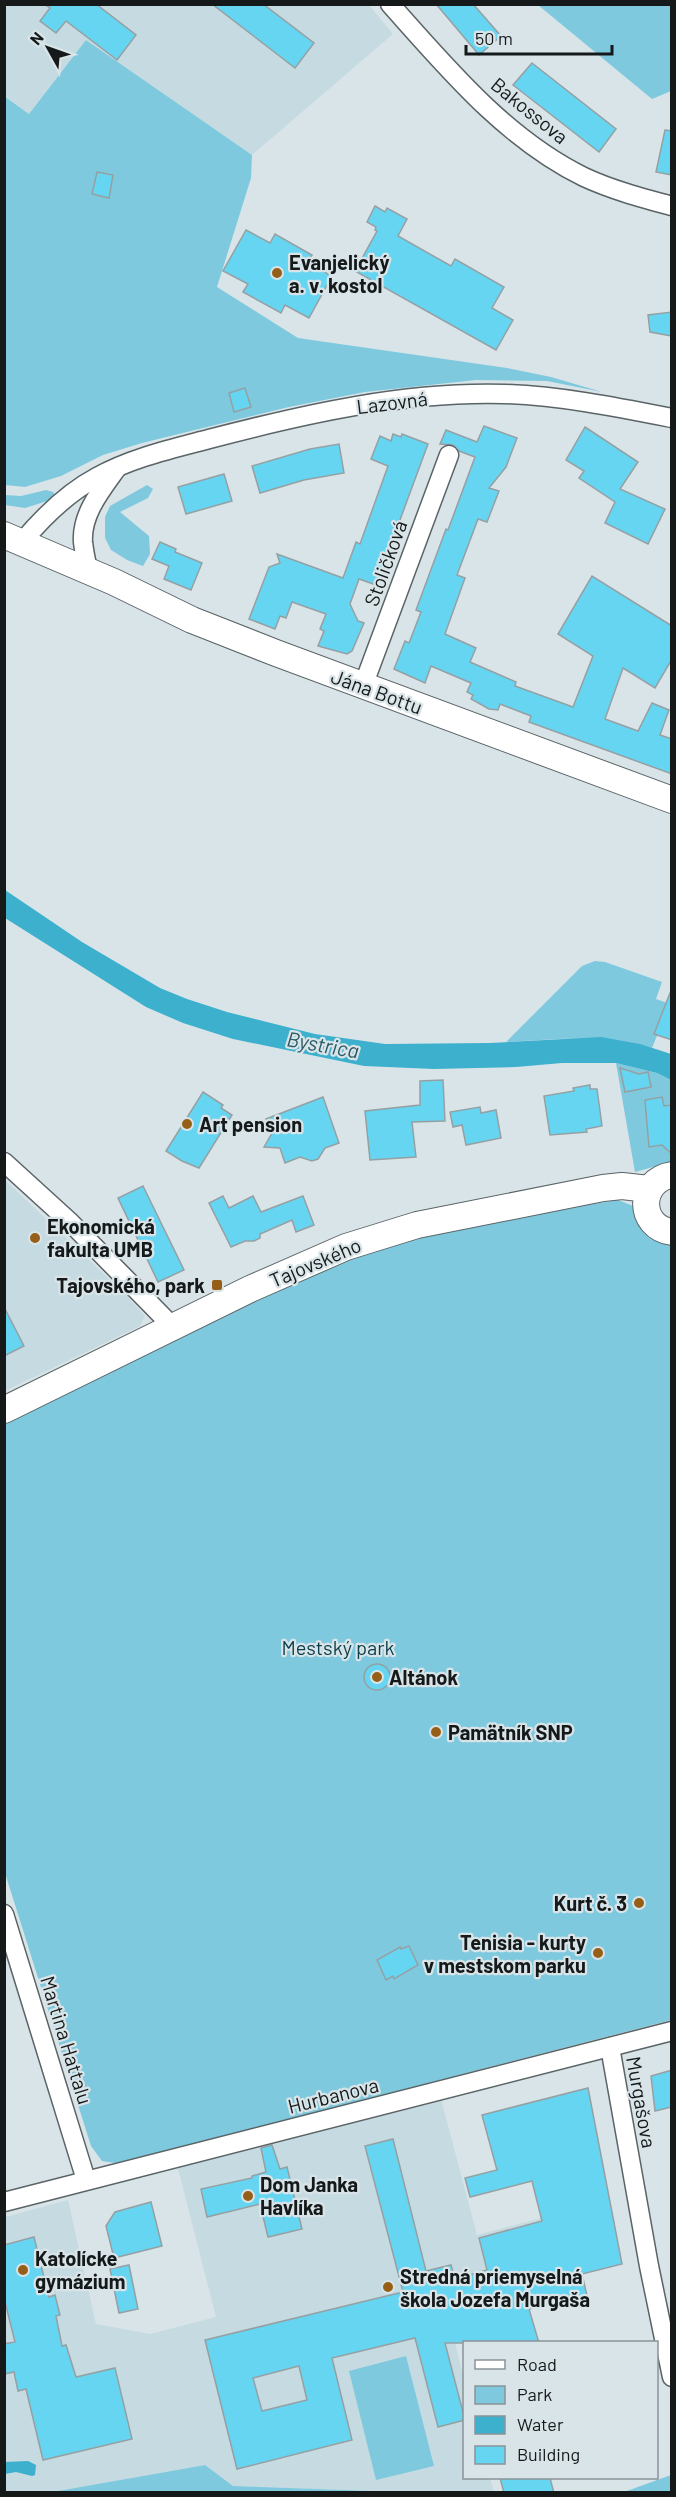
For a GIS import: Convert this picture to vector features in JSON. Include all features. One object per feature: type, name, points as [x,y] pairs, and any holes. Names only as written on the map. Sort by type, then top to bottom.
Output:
[{"type":"street","name":"Bakossova","points":[[390,4],[451,72],[505,123],[555,160],[583,176],[618,190],[672,206]]},
{"type":"street","name":"Lazovná","points":[[13,539],[96,477],[118,467],[172,449],[269,424],[363,404],[470,394],[542,396],[671,420]]},
{"type":"street","name":"Stoličková","points":[[363,686],[449,455]]},
{"type":"street","points":[[88,570],[83,539],[89,511],[99,492],[118,467]]},
{"type":"street","name":"Lazovná","points":[[13,539],[88,570]]},
{"type":"street","name":"Jána Bottu","points":[[88,570],[192,620],[672,800]]},
{"type":"street","points":[[4,1162],[71,1223],[173,1327]]},
{"type":"street","points":[[672,1175],[660,1178],[649,1189],[645,1206],[647,1215],[659,1228],[672,1232]]},
{"type":"street","name":"Tajovského","points":[[4,1410],[285,1274],[378,1236],[466,1214],[603,1188],[622,1186],[649,1189]]},
{"type":"street","name":"Martina Hattalu","points":[[4,1914],[86,2180]]},
{"type":"street","name":"Hurbanova","points":[[4,2202],[672,2031]]},
{"type":"street","name":"Murgašova","points":[[610,2047],[665,2318],[672,2377]]},
{"type":"shaded area","points":[[5,5],[369,5],[393,34],[252,155],[86,40],[29,114],[5,96]]},
{"type":"shaded area","name":"Ekonomická fakulta UMB","points":[[4,1179],[127,1296],[145,1316],[140,1326],[5,1391]]},
{"type":"shaded area","name":"Stredná priemyselná škola Jozefa Murgaša","points":[[436,2080],[477,2235],[564,2212],[570,2299],[452,2330],[463,2375],[463,2479],[490,2479],[494,2492],[400,2492],[233,2486],[204,2465],[52,2492],[5,2492],[5,2217],[68,2200],[96,2324],[150,2334],[216,2317],[173,2149]]},
{"type":"green space","points":[[538,5],[671,5],[671,91],[652,99]]},
{"type":"green space","points":[[86,40],[252,155],[251,178],[217,287],[298,338],[507,368],[551,377],[602,392],[547,381],[476,380],[365,392],[289,407],[142,443],[103,455],[61,476],[25,487],[5,485],[4,96],[29,114]]},
{"type":"green space","points":[[147,485],[153,489],[148,498],[120,512],[149,536],[150,554],[143,566],[111,550],[105,538],[105,517],[110,506]]},
{"type":"green space","points":[[46,490],[53,492],[57,498],[25,508],[5,505],[5,495],[21,496]]},
{"type":"green space","points":[[595,961],[605,962],[662,982],[656,999],[670,1004],[652,1048],[616,1040],[598,1039],[506,1042],[582,966]]},
{"type":"green space","points":[[616,1063],[657,1073],[671,1080],[671,1162],[635,1172]]},
{"type":"green space","name":"Mestský park","points":[[618,1200],[633,1206],[644,1222],[671,1238],[671,2020],[173,2149],[115,2163],[102,2161],[91,2146],[5,1873],[4,1420],[332,1264],[454,1226]]},
{"type":"green space","points":[[406,2356],[434,2466],[376,2480],[349,2371]]},
{"type":"green space","points":[[205,2465],[233,2486],[400,2492],[52,2492]]},
{"type":"green space","points":[[671,2475],[671,2492],[624,2492]]},
{"type":"water","name":"Bystrica","points":[[5,890],[82,942],[160,988],[227,1012],[315,1034],[385,1044],[490,1043],[601,1037],[640,1044],[671,1054],[671,1080],[657,1073],[616,1063],[434,1069],[364,1066],[233,1039],[183,1023],[146,1007],[5,918]]},
{"type":"water","points":[[28,2461],[36,2465],[35,2475],[16,2472],[5,2474],[5,2462]]},
{"type":"building","points":[[44,4],[96,4],[136,35],[117,60],[66,21],[56,33],[40,21],[50,8]]},
{"type":"building","points":[[212,4],[263,4],[314,43],[295,68]]},
{"type":"building","points":[[436,4],[473,4],[501,36],[479,55]]},
{"type":"building","points":[[532,63],[616,129],[599,152],[513,85]]},
{"type":"building","points":[[665,130],[672,131],[672,175],[656,172]]},
{"type":"building","points":[[97,172],[113,175],[109,198],[92,194]]},
{"type":"building","points":[[375,206],[385,212],[387,208],[407,219],[398,236],[451,266],[455,259],[504,287],[492,308],[513,320],[496,350],[355,271],[377,231],[376,227],[367,222]]},
{"type":"building","name":"Evanjelický a. v. kostol","points":[[246,230],[270,243],[275,234],[312,255],[307,263],[332,276],[309,318],[285,305],[281,313],[243,292],[248,284],[223,271]]},
{"type":"building","points":[[672,312],[672,336],[650,332],[648,315]]},
{"type":"building","points":[[245,388],[251,407],[234,412],[229,393]]},
{"type":"building","points":[[484,426],[517,438],[506,467],[489,488],[499,491],[487,522],[478,519],[457,575],[465,578],[445,634],[476,648],[470,662],[516,682],[515,686],[573,707],[593,656],[558,634],[592,576],[672,626],[672,659],[655,688],[623,668],[605,719],[638,731],[652,703],[669,710],[660,735],[672,739],[672,774],[529,722],[531,716],[500,704],[498,710],[489,709],[471,699],[473,695],[467,692],[471,683],[431,666],[425,683],[394,669],[405,641],[409,643],[421,612],[416,610],[475,457],[459,451],[453,445],[440,444],[446,430],[477,442]]},
{"type":"building","points":[[585,427],[638,462],[620,489],[665,509],[648,544],[605,523],[615,502],[579,478],[584,471],[566,460]]},
{"type":"building","points":[[393,434],[401,437],[402,434],[428,444],[376,585],[359,579],[350,604],[358,621],[364,623],[352,651],[347,654],[318,646],[324,631],[320,629],[326,614],[292,602],[286,618],[280,616],[275,629],[249,619],[269,567],[280,563],[277,554],[343,578],[356,542],[360,544],[388,466],[371,459],[380,436],[391,441]]},
{"type":"building","points":[[339,444],[344,473],[304,480],[260,493],[252,466],[310,449]]},
{"type":"building","points":[[224,474],[232,501],[186,514],[178,487]]},
{"type":"building","points":[[160,542],[176,549],[175,552],[202,563],[191,590],[164,579],[169,566],[152,559]]},
{"type":"building","points":[[670,993],[672,993],[672,1040],[654,1034]]},
{"type":"building","points":[[620,1068],[639,1074],[648,1072],[651,1087],[625,1092]]},
{"type":"building","points":[[443,1080],[445,1121],[412,1122],[416,1157],[370,1160],[365,1111],[420,1105],[420,1081]]},
{"type":"building","points":[[590,1085],[590,1089],[597,1089],[602,1126],[586,1129],[587,1132],[550,1135],[544,1096],[574,1091],[573,1088]]},
{"type":"building","points":[[203,1092],[223,1105],[221,1108],[232,1115],[199,1168],[166,1151]]},
{"type":"building","points":[[323,1097],[339,1143],[325,1148],[318,1159],[312,1161],[300,1157],[285,1163],[280,1148],[264,1147],[272,1133],[266,1119]]},
{"type":"building","points":[[662,1097],[664,1106],[672,1105],[672,1154],[662,1145],[649,1147],[645,1100]]},
{"type":"building","points":[[480,1107],[481,1113],[496,1110],[501,1138],[466,1145],[462,1125],[453,1127],[450,1112]]},
{"type":"building","points":[[143,1186],[184,1270],[158,1282],[118,1198]]},
{"type":"building","points":[[223,1196],[229,1208],[253,1196],[261,1212],[303,1196],[314,1225],[296,1232],[292,1220],[260,1234],[260,1238],[254,1241],[245,1241],[231,1247],[209,1203]]},
{"type":"building","points":[[4,1307],[24,1346],[4,1356]]},
{"type":"building","name":"Altánok","points":[[377,1664],[386,1668],[390,1677],[386,1686],[377,1690],[368,1686],[364,1677],[368,1668]]},
{"type":"building","points":[[409,1946],[418,1965],[394,1979],[393,1976],[386,1980],[377,1960],[400,1947],[401,1949]]},
{"type":"building","points":[[672,2070],[672,2107],[655,2111],[651,2076]]},
{"type":"building","name":"Stredná priemyselná škola Jozefa Murgaša","points":[[588,2088],[622,2264],[582,2274],[587,2296],[529,2309],[538,2341],[445,2343],[463,2412],[463,2421],[438,2427],[415,2338],[332,2358],[352,2440],[237,2469],[205,2340],[403,2292],[365,2146],[393,2139],[426,2271],[451,2265],[455,2279],[487,2270],[479,2238],[542,2221],[532,2181],[470,2197],[465,2178],[497,2170],[482,2115]],"holes":[[[299,2366],[307,2400],[262,2411],[253,2378]]]},
{"type":"building","name":"Dom Janka Havlíka","points":[[272,2145],[280,2169],[287,2167],[302,2229],[268,2237],[260,2204],[207,2217],[201,2189],[252,2178],[252,2176],[266,2172],[261,2148]]},
{"type":"building","points":[[151,2202],[162,2246],[114,2258],[106,2226],[115,2212]]},
{"type":"building","points":[[34,2237],[49,2297],[55,2295],[60,2315],[56,2316],[62,2346],[66,2345],[76,2377],[115,2368],[132,2439],[43,2460],[26,2389],[18,2391],[14,2372],[4,2374],[4,2344],[15,2342],[4,2298],[4,2245]]},
{"type":"building","points":[[129,2265],[138,2309],[119,2313],[110,2269]]},
{"type":"building","points":[[500,2479],[550,2479],[554,2493],[504,2493]]},
{"type":"place","name":"Evanjelický a. v. kostol","points":[[277,273]]},
{"type":"place","name":"Art pension","points":[[187,1124]]},
{"type":"place","name":"Ekonomická fakulta UMB","points":[[35,1238]]},
{"type":"place","name":"Tajovského, park","points":[[217,1285]]},
{"type":"place","name":"Altánok","points":[[377,1677]]},
{"type":"place","name":"Pamätník SNP","points":[[436,1732]]},
{"type":"place","name":"Kurt č. 3","points":[[639,1903]]},
{"type":"place","name":"Tenisia - kurty v mestskom parku","points":[[598,1953]]},
{"type":"place","name":"Dom Janka Havlíka","points":[[248,2196]]},
{"type":"place","name":"Katolícke gymázium","points":[[23,2270]]},
{"type":"place","name":"Stredná priemyselná škola Jozefa Murgaša","points":[[388,2287]]}]
